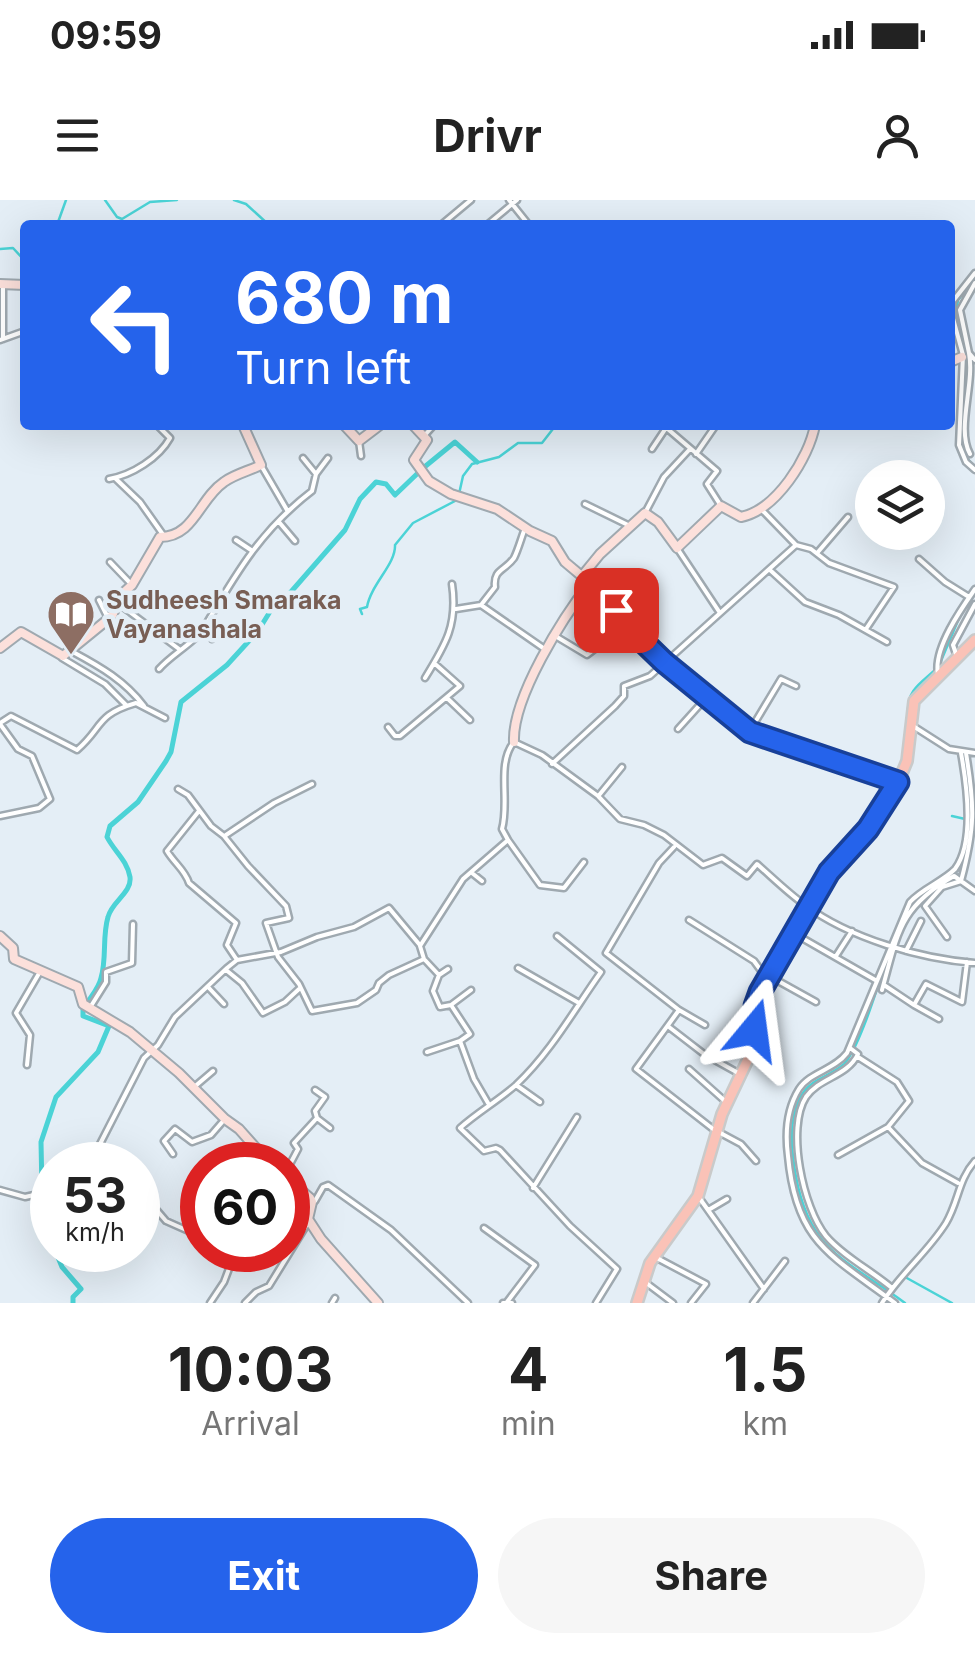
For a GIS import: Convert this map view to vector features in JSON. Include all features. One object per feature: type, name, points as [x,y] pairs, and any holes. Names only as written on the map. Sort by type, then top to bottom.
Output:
[{"type":"main road","points":[[638,1303],[643,1280],[698,1196],[717,1130],[753,1044],[755,1006],[807,908],[838,862],[868,829],[898,782],[908,761],[914,701],[938,674],[974,644]]},
{"type":"street","points":[[447,220],[471,200]]},
{"type":"street","points":[[492,220],[512,201]]},
{"type":"street","points":[[955,298],[975,273]]},
{"type":"street","points":[[970,454],[964,443],[970,390],[960,310],[975,282]]},
{"type":"street","points":[[2,284],[2,339]]},
{"type":"street","points":[[955,324],[965,355],[959,444],[966,462],[975,470]]},
{"type":"street","points":[[965,355],[975,360]]},
{"type":"street","points":[[955,360],[965,355]]},
{"type":"street","points":[[162,430],[170,438],[168,444],[140,468],[112,479],[140,502],[164,536]]},
{"type":"street","points":[[245,430],[276,494],[288,510]]},
{"type":"street","points":[[349,430],[359,441],[361,456]]},
{"type":"street","points":[[359,441],[373,430]]},
{"type":"street","points":[[417,430],[427,443],[414,463],[430,481],[458,497],[497,509],[552,540],[565,562],[664,662],[750,732],[898,782]]},
{"type":"street","points":[[424,436],[429,430]]},
{"type":"street","points":[[652,449],[662,430]]},
{"type":"street","points":[[669,430],[716,471],[707,484],[721,506],[741,517],[762,510],[796,470],[814,430]]},
{"type":"street","points":[[696,454],[713,430]]},
{"type":"street","points":[[582,576],[645,512],[664,477],[690,449]]},
{"type":"street","points":[[302,458],[316,474]]},
{"type":"street","points":[[159,668],[204,628],[251,550],[288,510],[312,491],[316,474],[328,458]]},
{"type":"street","points":[[60,656],[112,616],[156,541],[186,528],[222,483],[261,465]]},
{"type":"street","points":[[585,504],[631,527]]},
{"type":"street","points":[[678,548],[721,506]]},
{"type":"street","points":[[762,510],[796,545],[817,553],[828,563],[894,587],[866,629]]},
{"type":"street","points":[[645,512],[678,548],[720,613]]},
{"type":"street","points":[[817,553],[848,517]]},
{"type":"street","points":[[279,522],[296,541]]},
{"type":"street","points":[[481,605],[496,587],[494,578],[498,570],[514,557],[526,528]]},
{"type":"street","points":[[236,540],[251,550]]},
{"type":"street","points":[[552,764],[624,696],[624,686],[650,676],[796,545]]},
{"type":"street","points":[[919,559],[970,597]]},
{"type":"street","points":[[110,562],[132,585]]},
{"type":"street","points":[[770,570],[804,602],[887,642]]},
{"type":"street","points":[[584,862],[564,888],[540,885],[502,829],[507,807],[505,756],[514,742],[521,698],[554,636],[590,583]]},
{"type":"street","points":[[425,678],[453,626],[456,608],[452,584]]},
{"type":"street","points":[[938,674],[936,664],[953,623],[975,589]]},
{"type":"street","points":[[99,600],[106,614],[112,616]]},
{"type":"street","points":[[119,604],[179,648]]},
{"type":"street","points":[[957,657],[953,645],[975,604]]},
{"type":"street","points":[[456,608],[481,605],[546,650]]},
{"type":"street","points":[[554,636],[587,655],[624,621]]},
{"type":"street","points":[[204,628],[212,638]]},
{"type":"street","points":[[0,648],[21,632],[98,680],[126,706]]},
{"type":"street","points":[[69,650],[105,669],[133,691],[144,706]]},
{"type":"street","points":[[388,727],[400,736],[461,684],[434,663]]},
{"type":"street","points":[[750,732],[780,679],[796,686]]},
{"type":"street","points":[[446,698],[470,720]]},
{"type":"street","points":[[678,729],[706,698]]},
{"type":"street","points":[[0,816],[39,808],[50,799],[32,756],[18,749],[0,724],[11,716],[77,750],[106,716],[136,702],[166,718]]},
{"type":"street","points":[[911,724],[940,744],[975,753]]},
{"type":"street","points":[[514,742],[542,755],[598,796],[620,818],[664,834],[704,866],[722,858],[747,876],[756,864],[807,908],[852,931],[906,951],[975,963]]},
{"type":"street","points":[[960,881],[975,828],[972,778],[964,753]]},
{"type":"street","points":[[896,1303],[889,1292],[824,1233],[808,1205],[797,1153],[803,1101],[812,1090],[843,1073],[910,902],[954,870],[967,849],[964,753]]},
{"type":"street","points":[[598,796],[622,767]]},
{"type":"street","points":[[224,836],[312,784]]},
{"type":"street","points":[[178,789],[188,795],[286,906],[289,918],[266,923],[276,952],[312,1011],[357,1003],[389,975],[424,959]]},
{"type":"street","points":[[199,811],[168,850],[173,862],[188,874],[189,883],[236,923],[226,944],[238,960]]},
{"type":"street","points":[[420,946],[464,879],[508,840]]},
{"type":"street","points":[[676,845],[651,876],[606,954],[705,1026]]},
{"type":"street","points":[[472,873],[482,881]]},
{"type":"street","points":[[939,1019],[883,988],[892,947],[922,896],[954,876],[975,891]]},
{"type":"street","points":[[947,937],[924,906],[942,887],[960,881]]},
{"type":"street","points":[[101,1142],[139,1066],[175,1017],[238,960],[354,927],[389,908],[439,975]]},
{"type":"street","points":[[689,920],[754,961],[770,977],[816,1002]]},
{"type":"street","points":[[906,951],[921,921]]},
{"type":"street","points":[[90,1009],[106,982],[106,972],[132,963],[133,924]]},
{"type":"street","points":[[836,956],[852,931]]},
{"type":"street","points":[[795,934],[877,981]]},
{"type":"street","points":[[0,936],[13,948],[14,960],[78,987],[81,1002],[119,1024],[251,1142]]},
{"type":"street","points":[[558,936],[601,972],[546,1054],[516,1085],[460,1128],[484,1151],[500,1150],[570,1226],[617,1268],[596,1303]]},
{"type":"street","points":[[914,1005],[926,984],[962,1002],[967,962]]},
{"type":"street","points":[[518,968],[578,1003]]},
{"type":"street","points":[[448,969],[439,975],[433,990],[440,1008],[471,990]]},
{"type":"street","points":[[26,1064],[30,1036],[16,1013],[40,970]]},
{"type":"street","points":[[226,970],[242,983],[263,1012],[285,1002],[301,988]]},
{"type":"street","points":[[209,988],[224,1004]]},
{"type":"street","points":[[427,1052],[470,1034],[451,1004]]},
{"type":"street","points":[[679,1010],[636,1069],[741,1144],[756,1161]]},
{"type":"street","points":[[754,1020],[770,1026]]},
{"type":"street","points":[[669,1027],[704,1054],[742,1075]]},
{"type":"street","points":[[460,1041],[488,1103]]},
{"type":"street","points":[[838,1155],[888,1127],[907,1106],[907,1094],[896,1082],[854,1052]]},
{"type":"street","points":[[854,1052],[802,1084],[788,1112],[787,1153],[799,1214],[817,1243],[889,1292]]},
{"type":"street","points":[[689,1069],[728,1104]]},
{"type":"street","points":[[193,1088],[213,1071]]},
{"type":"street","points":[[516,1085],[540,1102]]},
{"type":"street","points":[[315,1090],[325,1096],[315,1112],[316,1118],[330,1128]]},
{"type":"street","points":[[533,1188],[577,1117]]},
{"type":"street","points":[[295,1142],[316,1118]]},
{"type":"street","points":[[173,1154],[164,1144],[172,1131],[178,1129],[192,1142],[211,1136],[225,1119]]},
{"type":"street","points":[[888,1127],[922,1162],[960,1184]]},
{"type":"street","points":[[882,1303],[946,1223],[961,1192],[960,1184],[975,1161]]},
{"type":"street","points":[[310,1207],[324,1186],[328,1186],[391,1230],[468,1303]]},
{"type":"street","points":[[0,1190],[30,1196]]},
{"type":"street","points":[[698,1196],[764,1289]]},
{"type":"street","points":[[710,1209],[727,1198]]},
{"type":"street","points":[[310,1224],[378,1303]]},
{"type":"street","points":[[484,1228],[535,1265],[507,1302]]},
{"type":"street","points":[[656,1257],[706,1284],[691,1303]]},
{"type":"street","points":[[753,1303],[784,1261]]},
{"type":"street","points":[[210,1303],[228,1272]]},
{"type":"street","points":[[244,1303],[269,1286],[278,1272]]},
{"type":"street","points":[[643,1280],[673,1303]]},
{"type":"waterway","points":[[59,220],[66,200]]},
{"type":"waterway","points":[[105,200],[122,219],[150,202],[177,200]]},
{"type":"waterway","points":[[234,200],[246,204],[264,220]]},
{"type":"waterway","points":[[0,249],[13,248],[20,256]]},
{"type":"waterway","points":[[955,317],[958,300],[975,279]]},
{"type":"waterway","points":[[965,358],[967,390]]},
{"type":"waterway","points":[[459,494],[463,476],[472,464],[499,457],[518,443],[542,443],[552,430]]},
{"type":"waterway","points":[[963,433],[963,450]]},
{"type":"waterway","points":[[422,469],[455,442],[477,462]]},
{"type":"waterway","points":[[966,457],[975,467]]},
{"type":"waterway","points":[[86,1005],[101,978],[108,917],[130,883],[126,866],[107,837],[110,826],[138,802],[166,761],[181,702],[227,665],[258,631],[271,610],[345,530],[360,499],[376,482],[386,484],[395,495],[419,472]]},
{"type":"waterway","points":[[362,614],[360,609],[367,607],[392,559],[395,545],[413,523],[455,501]]},
{"type":"waterway","points":[[938,668],[962,611]]},
{"type":"waterway","points":[[908,712],[912,692],[935,670]]},
{"type":"waterway","points":[[952,816],[965,819]]},
{"type":"waterway","points":[[947,878],[965,859]]},
{"type":"waterway","points":[[883,971],[849,1057],[801,1096],[793,1121],[792,1148],[800,1193],[818,1234],[845,1261],[905,1303]]},
{"type":"waterway","points":[[41,1142],[56,1097],[98,1052],[109,1026],[83,1016],[83,1009]]},
{"type":"waterway","points":[[66,1272],[81,1289],[73,1303]]},
{"type":"waterway","points":[[905,1277],[952,1303]]},
{"type":"place","name":"Sudheesh Smaraka Vayanashala","points":[[71,656]]},
{"type":"route","points":[[616,610],[664,662],[750,732],[898,782],[868,829],[829,872],[807,908],[760,992],[754,1030]]}]
